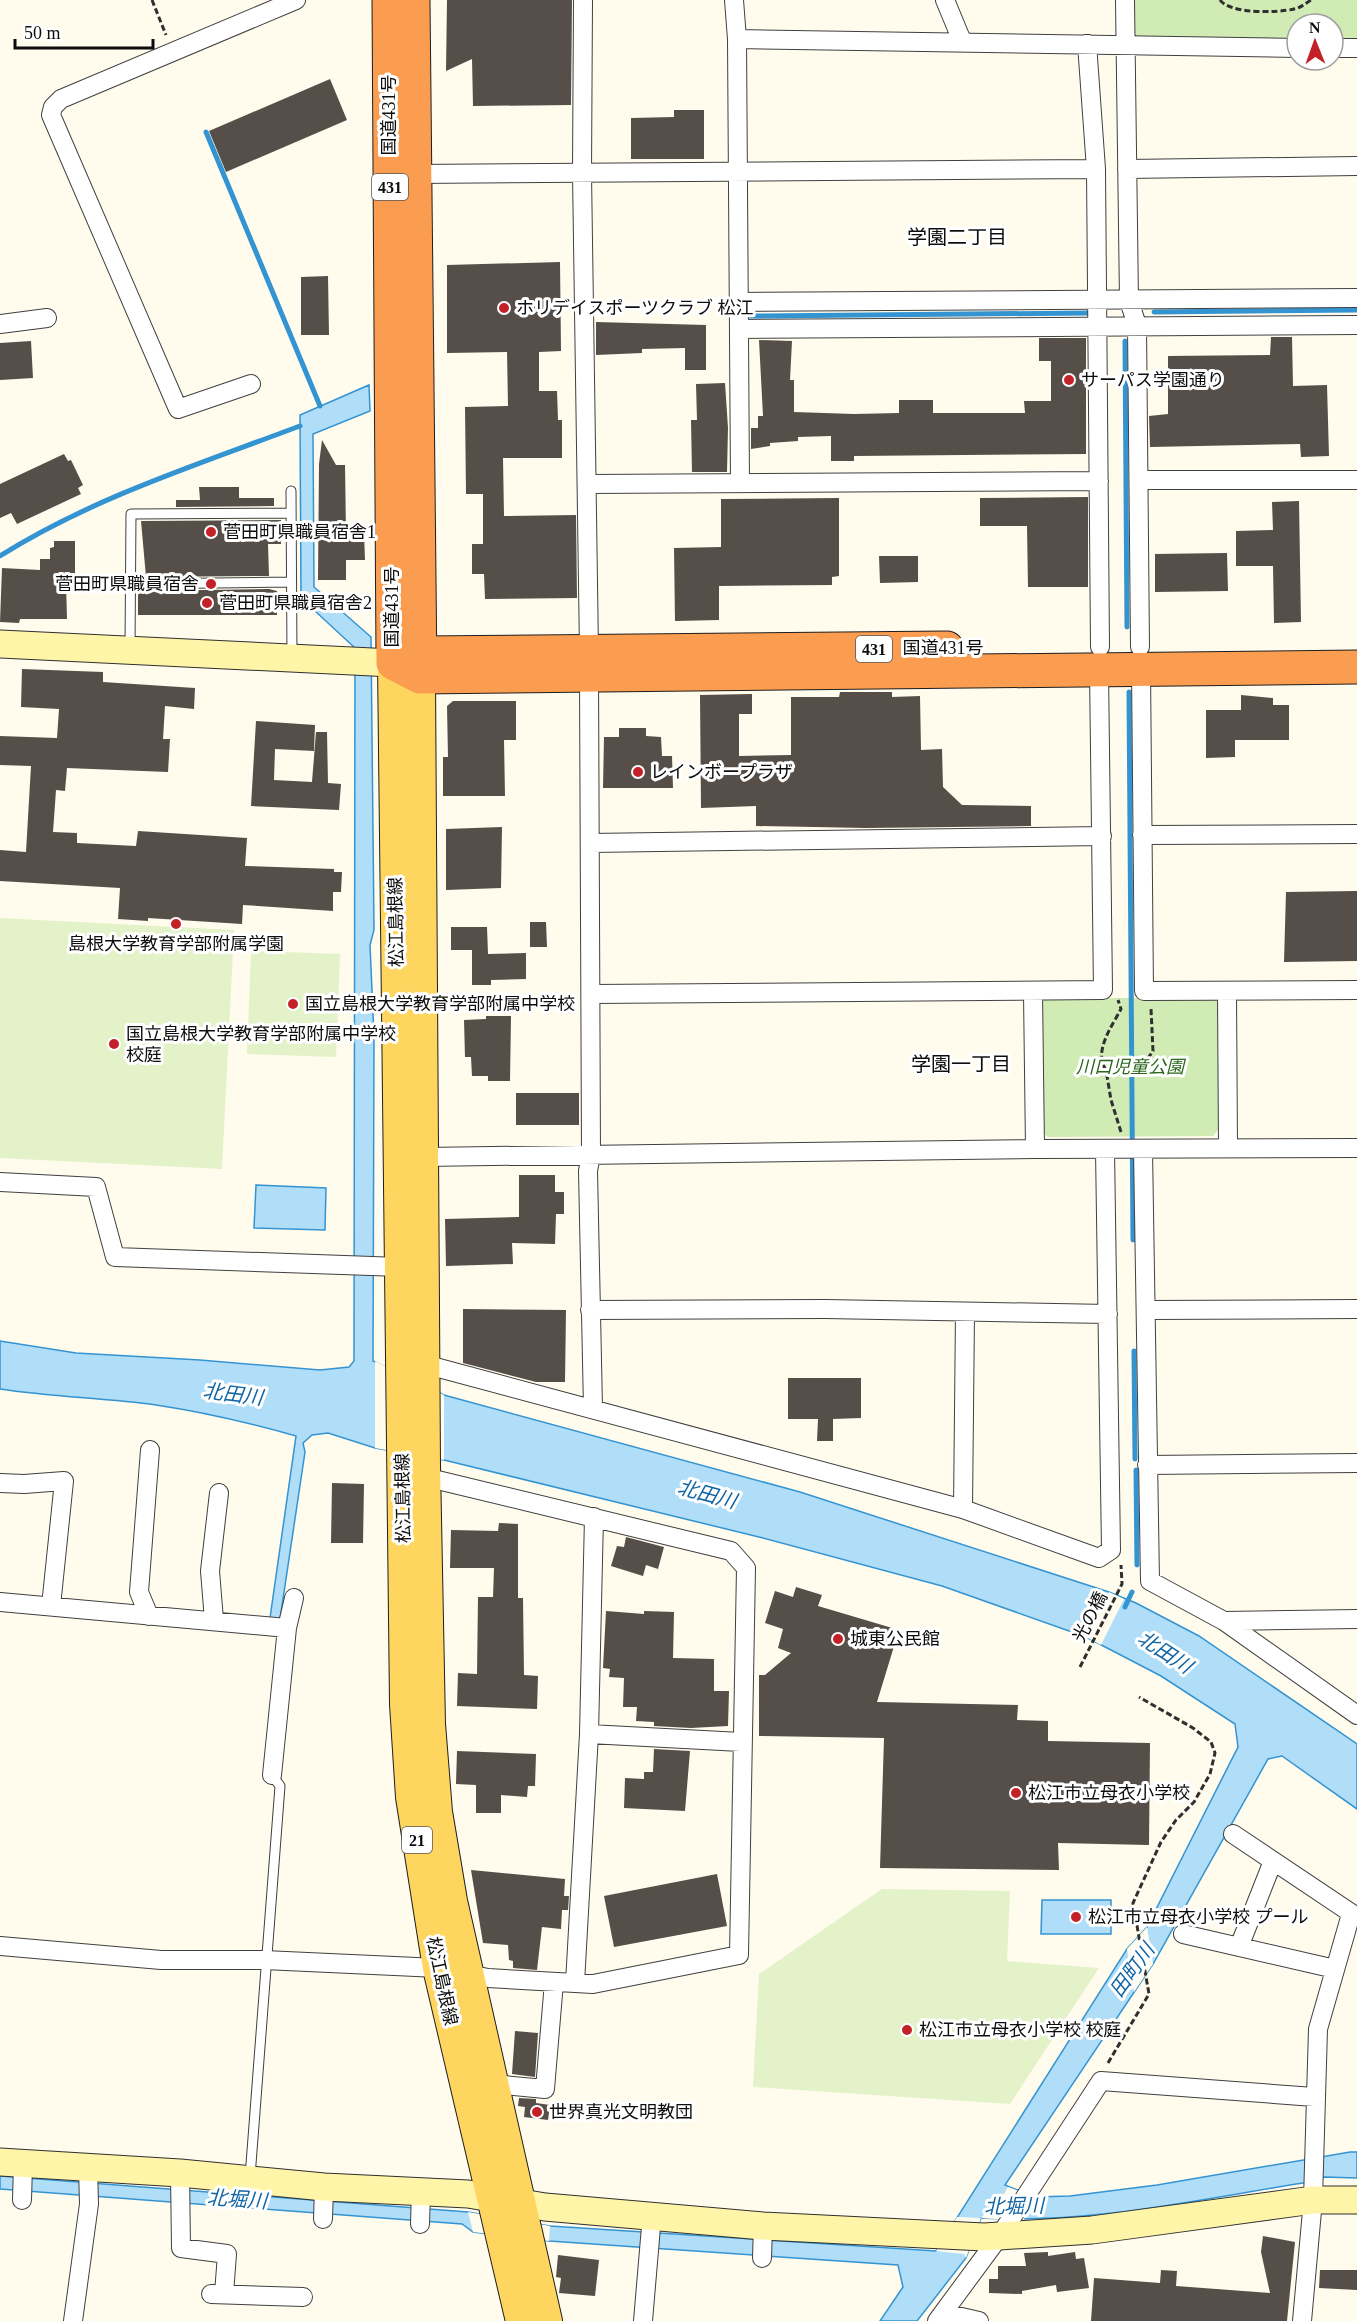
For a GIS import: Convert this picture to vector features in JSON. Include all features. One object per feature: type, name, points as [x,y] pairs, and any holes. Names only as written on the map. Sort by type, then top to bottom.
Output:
[{"type":"highway","name":"国道431号","points":[[389,0],[404,373],[411,664]]},
{"type":"highway","name":"国道431号","points":[[404,373],[414,174],[413,0]]},
{"type":"highway","name":"国道431号","points":[[1141,658],[1357,645]]},
{"type":"highway","name":"国道431号","points":[[411,664],[552,652],[589,663]]},
{"type":"highway","name":"国道431号","points":[[411,664],[1141,658],[1357,667]]},
{"type":"main road","name":"松江島根線","points":[[411,664],[423,1156],[417,1371],[418,1467],[432,1746],[437,1812],[467,1974],[493,2084],[511,2219],[521,2321]]},
{"type":"main road","name":"松江島根線","points":[[411,664],[387,1267],[417,1371]]},
{"type":"main road","name":"松江島根線","points":[[418,1467],[405,1704],[411,1797],[438,1968],[511,2219],[547,2321]]},
{"type":"street","points":[[251,384],[178,410],[51,116],[53,106],[61,99],[296,0]]},
{"type":"street","points":[[583,0],[582,172],[588,484],[592,994],[591,1154],[588,1171],[593,1408]]},
{"type":"street","points":[[734,0],[737,39],[740,483]]},
{"type":"street","points":[[945,0],[962,41]]},
{"type":"street","points":[[1125,0],[1129,301],[1137,324],[1140,480],[1144,991],[1357,990]]},
{"type":"street","points":[[737,39],[1285,48]]},
{"type":"street","points":[[592,994],[1032,993],[1103,990],[1096,169],[1087,44]]},
{"type":"street","points":[[1127,169],[1357,166]]},
{"type":"street","points":[[414,174],[1096,169]]},
{"type":"street","points":[[740,302],[1357,298]]},
{"type":"street","points":[[0,324],[47,318]]},
{"type":"street","points":[[739,329],[1137,324],[1357,325]]},
{"type":"street","points":[[1140,480],[1357,480]]},
{"type":"street","points":[[588,484],[1099,481]]},
{"type":"street","points":[[0,644],[411,664]]},
{"type":"street","points":[[1142,835],[1357,834]]},
{"type":"street","points":[[590,843],[1102,836]]},
{"type":"street","points":[[1227,992],[1228,1148]]},
{"type":"street","points":[[1032,993],[1035,1149]]},
{"type":"street","points":[[423,1156],[1105,1150],[1132,1146],[1357,1148]]},
{"type":"street","points":[[1132,1146],[1147,1310],[1150,1581],[1224,1621],[1357,1715]]},
{"type":"street","points":[[417,1371],[593,1408],[963,1509],[1099,1558],[1111,1550],[1105,1150]]},
{"type":"street","points":[[0,1182],[96,1187],[115,1257],[387,1267]]},
{"type":"street","points":[[1147,1310],[1357,1309]]},
{"type":"street","points":[[590,1310],[1108,1314]]},
{"type":"street","points":[[963,1509],[965,1312]]},
{"type":"street","points":[[149,1616],[139,1592],[150,1450]]},
{"type":"street","points":[[1147,1465],[1357,1463]]},
{"type":"street","points":[[0,1946],[161,1960],[264,1960],[438,1968],[467,1974],[593,1984],[739,1955],[741,1742],[746,1568],[731,1551],[594,1517],[418,1467]]},
{"type":"street","points":[[0,1483],[64,1481],[51,1606]]},
{"type":"street","points":[[214,1620],[210,1571],[219,1493]]},
{"type":"street","points":[[576,1983],[589,1734],[594,1517]]},
{"type":"street","points":[[272,1775],[287,1628],[294,1598]]},
{"type":"street","points":[[0,1602],[287,1628]]},
{"type":"street","points":[[1224,1621],[1357,1619]]},
{"type":"street","points":[[589,1734],[741,1742]]},
{"type":"street","points":[[1233,1834],[1354,1916],[1335,1969],[1318,2029],[1314,2097],[1314,2191],[1302,2321]]},
{"type":"street","points":[[1239,1947],[1273,1861]]},
{"type":"street","points":[[1183,1934],[1335,1969]]},
{"type":"street","points":[[493,2084],[545,2089],[554,1982]]},
{"type":"street","points":[[980,2321],[940,2317],[998,2232],[1028,2193],[1101,2081],[1314,2097]]},
{"type":"street","points":[[22,2200],[15,2168],[88,2183],[180,2188],[249,2182],[324,2193],[421,2199],[468,2194],[511,2219],[651,2222],[763,2231],[943,2235],[1092,2230],[1314,2191],[1357,2200]]},
{"type":"street","points":[[73,2321],[88,2183]]},
{"type":"street","points":[[180,2188],[181,2248],[227,2254],[218,2294],[303,2297]]},
{"type":"street","points":[[323,2219],[324,2193]]},
{"type":"street","points":[[420,2224],[421,2199]]},
{"type":"street","points":[[643,2321],[651,2222]]},
{"type":"street","points":[[762,2258],[763,2231]]},
{"type":"lane","points":[[291,491],[292,659]]},
{"type":"lane","points":[[130,650],[131,514],[291,513]]},
{"type":"lane","points":[[130,584],[291,582]]},
{"type":"lane","points":[[249,2182],[264,1960],[280,1786],[272,1775]]},
{"type":"path","points":[[152,0],[173,52]]},
{"type":"path","points":[[1220,0],[1231,9],[1240,11],[1292,10],[1311,0]]},
{"type":"path","points":[[1132,1146],[1121,1127],[1111,1100],[1106,1070],[1146,1061],[1153,1051],[1152,1011],[1144,991]]},
{"type":"path","name":"光の橋","points":[[1080,1667],[1122,1584]]},
{"type":"path","points":[[1104,2070],[1149,1994],[1133,1903],[1161,1842],[1176,1820],[1194,1802],[1210,1774],[1215,1753],[1211,1742],[1193,1728],[1139,1696]]},
{"type":"green space","points":[[1133,0],[1357,0],[1357,38],[1345,38],[1345,12],[1285,12],[1285,39],[1133,38]]},
{"type":"green space","name":"国立島根大学教育学部附属中学校 校庭","points":[[0,918],[234,930],[222,1169],[0,1158]]},
{"type":"green space","name":"国立島根大学教育学部附属中学校","points":[[251,951],[340,954],[336,1057],[247,1054]]},
{"type":"green space","name":"川口児童公園","points":[[1045,998],[1214,998],[1219,1003],[1218,1130],[1213,1136],[1048,1137],[1044,1134],[1041,1005]]},
{"type":"green space","name":"松江市立母衣小学校 校庭","points":[[882,1889],[1010,1891],[1007,1961],[1099,1968],[1010,2104],[753,2087],[759,1974]]},
{"type":"water","points":[[369,385],[370,411],[313,434],[314,587],[371,637],[374,930],[370,945],[374,1036],[373,1361],[444,1395],[800,1492],[1109,1592],[1136,1603],[1199,1636],[1357,1744],[1357,1809],[1282,1756],[1268,1759],[1153,1964],[1005,2185],[1035,2197],[1070,2196],[1157,2185],[1350,2152],[1357,2152],[1357,2178],[1324,2177],[1303,2183],[1103,2214],[1022,2219],[981,2218],[966,2258],[917,2321],[880,2321],[903,2287],[898,2265],[549,2241],[473,2232],[462,2224],[0,2189],[0,2176],[468,2212],[550,2226],[936,2251],[1127,1949],[1147,1927],[1238,1747],[1235,1724],[1161,1676],[1086,1637],[942,1586],[759,1537],[444,1460],[375,1448],[328,1433],[312,1435],[303,1443],[305,1452],[280,1619],[270,1618],[296,1436],[226,1418],[156,1405],[0,1389],[0,1341],[76,1353],[320,1370],[349,1367],[354,1361],[355,648],[301,598],[300,415]]},
{"type":"water","points":[[256,1185],[326,1188],[325,1230],[254,1228]]},
{"type":"water","name":"松江市立母衣小学校 プール","points":[[1042,1900],[1111,1900],[1111,1934],[1041,1934]]},
{"type":"pier","points":[[375,1361],[444,1395],[444,1460],[375,1448]]},
{"type":"pier","points":[[1109,1592],[1124,1599],[1101,1645],[1086,1637]]},
{"type":"pier","points":[[1147,1927],[1153,1964],[1134,1992],[1127,1949]]},
{"type":"pier","points":[[1008,2187],[1035,2197],[1023,2221],[981,2218],[988,2210],[995,2209]]},
{"type":"pier","points":[[468,2212],[550,2226],[549,2241],[473,2232]]},
{"type":"pier","points":[[957,2217],[981,2218],[966,2258],[964,2254],[936,2251]]},
{"type":"building","points":[[447,0],[572,0],[571,105],[473,106],[472,59],[446,71]]},
{"type":"building","points":[[330,79],[347,120],[226,172],[209,131]]},
{"type":"building","points":[[674,110],[704,110],[704,159],[631,159],[631,118],[674,117]]},
{"type":"building","points":[[560,262],[561,351],[539,352],[539,391],[557,391],[558,420],[562,420],[562,458],[503,458],[504,516],[576,515],[577,598],[485,599],[484,574],[472,574],[472,544],[483,544],[483,494],[466,494],[465,407],[508,406],[507,352],[447,353],[447,265]]},
{"type":"building","points":[[328,276],[329,335],[301,335],[301,277]]},
{"type":"building","points":[[596,322],[706,325],[706,370],[685,370],[685,348],[642,349],[642,353],[596,355]]},
{"type":"building","points":[[1271,337],[1292,337],[1293,386],[1327,385],[1329,456],[1301,457],[1300,444],[1150,447],[1149,416],[1168,414],[1168,356],[1270,355]]},
{"type":"building","name":"サーパス学園通り","points":[[1039,338],[1086,338],[1086,454],[854,456],[854,461],[831,461],[831,436],[798,437],[798,441],[770,443],[770,446],[751,449],[751,428],[758,428],[758,416],[763,416],[759,340],[792,341],[790,380],[794,380],[794,412],[899,413],[899,400],[933,400],[933,413],[1025,413],[1024,401],[1051,401],[1051,361],[1039,361]]},
{"type":"building","points":[[31,341],[33,378],[0,380],[0,343]]},
{"type":"building","points":[[725,383],[728,428],[727,472],[692,472],[691,420],[697,420],[696,384]]},
{"type":"building","points":[[322,440],[336,465],[345,465],[346,533],[364,533],[365,560],[346,560],[346,580],[318,580],[319,464]]},
{"type":"building","points":[[64,454],[68,461],[71,460],[83,485],[78,488],[81,494],[17,524],[11,513],[0,518],[0,484]]},
{"type":"building","points":[[199,487],[239,487],[239,498],[274,498],[274,506],[176,507],[176,500],[200,500]]},
{"type":"building","points":[[1088,497],[1088,587],[1028,587],[1027,526],[980,526],[980,498]]},
{"type":"building","points":[[839,498],[839,576],[832,577],[832,585],[719,586],[719,620],[675,621],[674,548],[721,547],[721,499]]},
{"type":"building","points":[[1299,501],[1301,622],[1274,623],[1273,566],[1236,566],[1236,531],[1273,530],[1272,502]]},
{"type":"building","points":[[281,520],[281,544],[268,544],[269,576],[146,577],[141,521]]},
{"type":"building","points":[[54,541],[75,541],[75,582],[66,582],[67,619],[20,619],[19,623],[0,622],[2,568],[40,570],[40,559],[50,559],[50,548],[54,547]]},
{"type":"building","points":[[1227,553],[1228,591],[1155,592],[1155,554]]},
{"type":"building","points":[[879,556],[918,556],[918,582],[880,583]]},
{"type":"building","name":"菅田町県職員宿舎2","points":[[269,589],[277,591],[277,615],[138,615],[138,591]]},
{"type":"building","points":[[22,669],[103,672],[103,682],[195,688],[194,709],[165,706],[163,739],[170,739],[168,772],[67,768],[65,791],[56,790],[53,832],[77,833],[77,843],[136,846],[138,831],[247,838],[245,866],[334,869],[334,872],[342,872],[341,892],[333,892],[333,911],[243,905],[242,924],[148,918],[148,921],[118,919],[120,888],[0,881],[0,850],[26,852],[31,766],[0,765],[0,736],[57,738],[59,709],[21,707]]},
{"type":"building","points":[[840,692],[892,692],[892,697],[920,696],[921,750],[942,749],[943,787],[962,805],[1031,806],[1031,826],[866,828],[756,826],[756,806],[701,808],[700,695],[752,694],[752,714],[739,714],[739,756],[791,755],[791,697],[839,697]]},
{"type":"building","points":[[1241,695],[1273,698],[1273,705],[1289,705],[1289,740],[1235,740],[1235,757],[1206,758],[1206,710],[1241,710]]},
{"type":"building","points":[[453,701],[516,701],[516,740],[504,740],[505,796],[443,796],[443,757],[448,757],[447,706]]},
{"type":"building","points":[[256,721],[315,725],[314,751],[275,749],[274,780],[312,782],[316,732],[327,732],[328,783],[341,784],[339,810],[251,806]]},
{"type":"building","name":"レインボープラザ","points":[[619,728],[646,728],[646,736],[661,737],[662,756],[672,756],[673,788],[603,788],[604,737],[619,737]]},
{"type":"building","points":[[502,827],[501,888],[446,890],[446,829]]},
{"type":"building","points":[[1357,891],[1357,961],[1284,962],[1286,892]]},
{"type":"building","points":[[530,922],[546,922],[547,947],[530,947]]},
{"type":"building","points":[[451,927],[487,927],[488,954],[526,953],[526,979],[491,980],[491,985],[472,985],[472,950],[451,950]]},
{"type":"building","points":[[486,1016],[511,1016],[510,1081],[488,1081],[488,1076],[472,1076],[471,1057],[465,1057],[464,1020],[486,1019]]},
{"type":"building","points":[[516,1093],[579,1093],[579,1125],[516,1125]]},
{"type":"building","points":[[519,1175],[555,1175],[555,1192],[564,1192],[564,1214],[556,1214],[555,1244],[512,1243],[513,1264],[446,1266],[445,1219],[519,1217]]},
{"type":"building","points":[[463,1309],[566,1310],[565,1382],[536,1382],[463,1363]]},
{"type":"building","points":[[788,1378],[861,1378],[861,1418],[833,1419],[833,1441],[817,1441],[818,1419],[788,1419]]},
{"type":"building","points":[[332,1483],[364,1484],[363,1543],[331,1543]]},
{"type":"building","points":[[499,1523],[518,1524],[518,1598],[523,1598],[524,1675],[538,1676],[537,1709],[457,1706],[458,1673],[477,1674],[478,1597],[493,1597],[494,1568],[450,1568],[451,1530],[498,1531]]},
{"type":"building","points":[[626,1537],[664,1547],[658,1569],[646,1565],[643,1576],[611,1566],[617,1546],[624,1547]]},
{"type":"building","name":"松江市立母衣小学校","points":[[796,1587],[822,1595],[818,1606],[899,1630],[877,1702],[1018,1705],[1017,1720],[1048,1721],[1048,1741],[1150,1743],[1149,1845],[1058,1843],[1059,1870],[880,1868],[884,1738],[759,1736],[759,1675],[765,1675],[791,1653],[778,1648],[783,1629],[765,1623],[775,1591],[793,1597]]},
{"type":"building","points":[[606,1611],[644,1614],[644,1611],[674,1612],[673,1658],[714,1659],[714,1691],[729,1691],[728,1726],[691,1728],[654,1726],[654,1722],[636,1721],[637,1707],[623,1707],[624,1678],[609,1677],[610,1669],[603,1668]]},
{"type":"building","points":[[654,1749],[690,1751],[685,1811],[624,1808],[625,1778],[644,1779],[644,1772],[653,1772]]},
{"type":"building","points":[[457,1751],[536,1754],[535,1786],[528,1786],[527,1797],[501,1795],[501,1813],[476,1813],[476,1785],[456,1784]]},
{"type":"building","points":[[471,1870],[565,1879],[564,1896],[569,1896],[568,1910],[562,1910],[561,1929],[542,1927],[537,1970],[513,1968],[513,1961],[509,1960],[508,1945],[483,1943]]},
{"type":"building","points":[[717,1874],[727,1926],[614,1947],[604,1896]]},
{"type":"building","points":[[515,2031],[538,2033],[535,2077],[512,2074]]},
{"type":"building","name":"世界真光文明教団","points":[[519,2098],[536,2099],[536,2103],[550,2105],[548,2120],[524,2117],[525,2107],[518,2106]]},
{"type":"building","points":[[1263,2236],[1295,2242],[1287,2321],[1091,2321],[1094,2278],[1160,2283],[1161,2270],[1177,2271],[1176,2286],[1270,2293],[1261,2252]]},
{"type":"building","points":[[1048,2252],[1048,2256],[1075,2252],[1076,2259],[1084,2258],[1089,2288],[1057,2292],[1056,2285],[1022,2291],[1022,2294],[989,2293],[989,2279],[998,2279],[998,2266],[1026,2266],[1024,2253]]},
{"type":"building","points":[[558,2255],[599,2260],[595,2296],[559,2293],[561,2278],[556,2277]]},
{"type":"building","points":[[1320,2270],[1357,2270],[1357,2290],[1319,2288]]},
{"type":"waterway","points":[[206,132],[320,406]]},
{"type":"waterway","points":[[1154,312],[1357,310]]},
{"type":"waterway","points":[[750,316],[1088,313]]},
{"type":"waterway","points":[[1125,341],[1127,627]]},
{"type":"waterway","points":[[0,556],[35,535],[109,499],[300,426]]},
{"type":"waterway","points":[[1129,692],[1133,1240]]},
{"type":"waterway","points":[[1134,1351],[1135,1459]]},
{"type":"waterway","points":[[1136,1470],[1137,1565]]},
{"type":"waterway","points":[[1125,1607],[1132,1592]]},
{"type":"place","name":"ホリデイスポーツクラブ 松江","points":[[504,308]]},
{"type":"place","name":"サーパス学園通り","points":[[1069,380]]},
{"type":"place","name":"菅田町県職員宿舎1","points":[[211,532]]},
{"type":"place","name":"菅田町県職員宿舎","points":[[211,584]]},
{"type":"place","name":"菅田町県職員宿舎2","points":[[207,603]]},
{"type":"place","name":"レインボープラザ","points":[[638,772]]},
{"type":"place","name":"島根大学教育学部附属学園","points":[[176,924]]},
{"type":"place","name":"国立島根大学教育学部附属中学校","points":[[293,1004]]},
{"type":"place","name":"国立島根大学教育学部附属中学校 校庭","points":[[114,1044]]},
{"type":"place","name":"城東公民館","points":[[838,1639]]},
{"type":"place","name":"松江市立母衣小学校","points":[[1016,1793]]},
{"type":"place","name":"松江市立母衣小学校 プール","points":[[1076,1917]]},
{"type":"place","name":"松江市立母衣小学校 校庭","points":[[907,2030]]},
{"type":"place","name":"世界真光文明教団","points":[[537,2112]]},
{"type":"district","name":"学園二丁目","points":[[957,237]]},
{"type":"district","name":"学園一丁目","points":[[961,1064]]},
{"type":"water label","name":"北田川","points":[[233,1394]]},
{"type":"water label","name":"北田川","points":[[707,1494]]},
{"type":"water label","name":"北田川","points":[[1165,1652]]},
{"type":"water label","name":"田町川","points":[[1132,1970]]},
{"type":"water label","name":"北堀川","points":[[237,2199]]},
{"type":"water label","name":"北堀川","points":[[1014,2206]]}]
